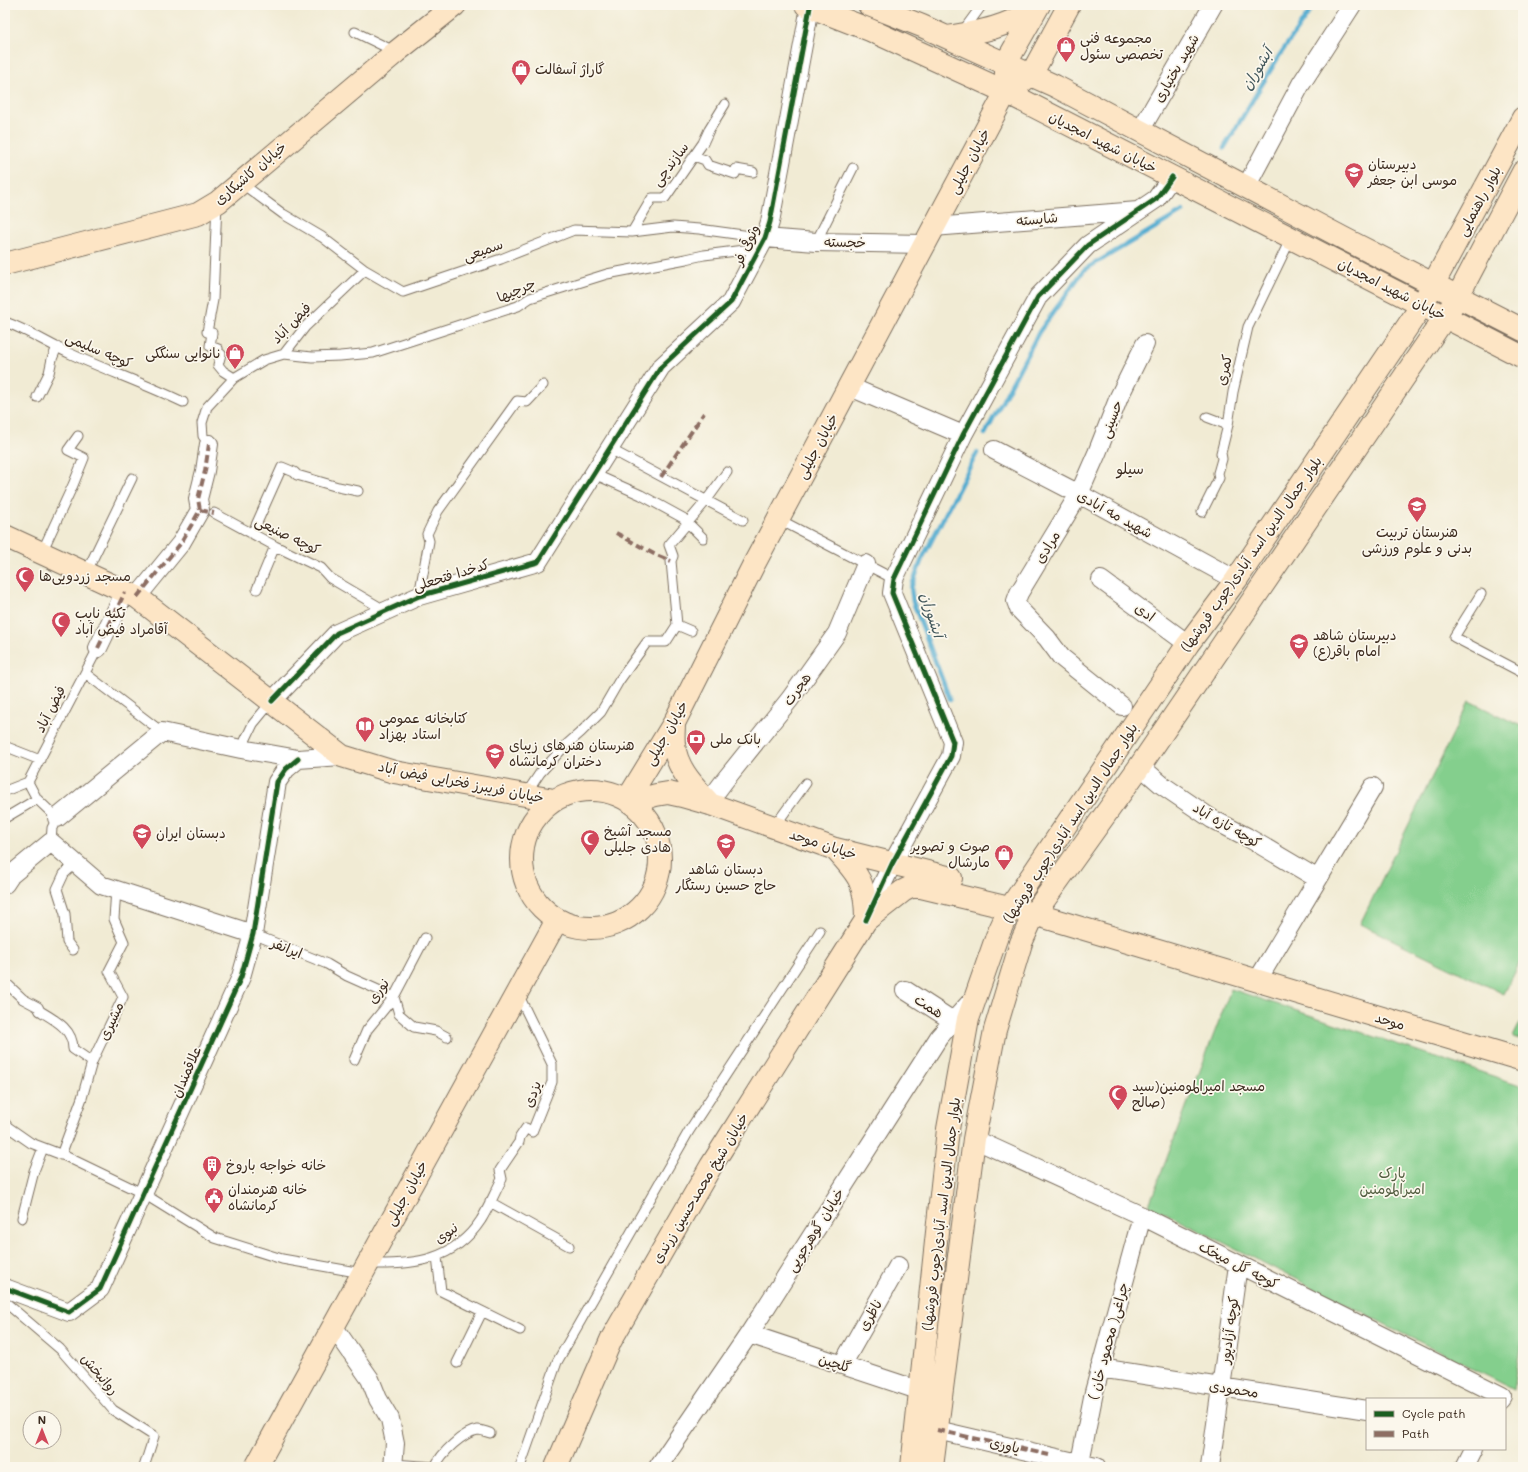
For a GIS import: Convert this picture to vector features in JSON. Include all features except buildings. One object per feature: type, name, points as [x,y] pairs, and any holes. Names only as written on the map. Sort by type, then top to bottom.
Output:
[{"type":"main road","name":"خیابان کاشیکاری","points":[[5,264],[198,214],[218,202],[396,52],[455,5]]},
{"type":"main road","name":"خیابان شهید امجدیان","points":[[869,5],[953,36],[1055,86],[1246,187],[1523,330]]},
{"type":"main road","points":[[953,36],[987,31],[1018,19],[1038,5]]},
{"type":"main road","points":[[1006,92],[1006,63],[1038,5]]},
{"type":"main road","points":[[1006,92],[1032,75],[1069,5]]},
{"type":"main road","name":"خیابان شهید امجدیان","points":[[808,6],[870,30],[1006,92],[1523,357]]},
{"type":"main road","name":"خیابان جلیلی","points":[[628,801],[674,723],[848,386],[1006,92]]},
{"type":"main road","name":"بلوار راهنمایی","points":[[1422,305],[1523,118]]},
{"type":"main road","name":"بلوار راهنمایی","points":[[1445,317],[1458,296],[1523,172]]},
{"type":"main road","name":"بلوار جمال الدین اسد آبادی(چوب فروشها)","points":[[912,1467],[948,1129],[968,1019],[997,936],[1015,901],[1188,644],[1236,580],[1422,305]]},
{"type":"main road","name":"بلوار جمال الدین اسد آبادی(چوب فروشها)","points":[[932,1467],[974,1139],[995,1030],[1022,942],[1038,909],[1140,766],[1445,317]]},
{"type":"main road","name":"خیابان فریبرز فخرایی فیض آباد","points":[[5,536],[131,594],[342,756],[394,772],[554,800]]},
{"type":"main road","points":[[674,723],[674,744],[676,755],[691,783],[710,804]]},
{"type":"main road","points":[[592,790],[612,793],[628,801],[649,821],[658,840],[660,860],[657,880],[648,898],[634,913],[616,923],[596,928],[576,927],[557,920],[540,907],[528,890],[522,871],[521,850],[527,831],[538,813],[554,800],[572,792],[592,790]]},
{"type":"main road","name":"خیابان موحد","points":[[628,801],[656,795],[668,794],[682,796],[710,804],[835,849],[892,864],[1015,901]]},
{"type":"main road","points":[[835,849],[854,870],[863,885],[866,901],[866,920]]},
{"type":"main road","points":[[866,920],[903,891],[911,887],[921,887],[1015,901]]},
{"type":"main road","name":"موحد","points":[[1015,901],[1257,981],[1523,1060]]},
{"type":"main road","name":"خیابان جلیلی","points":[[256,1467],[557,920]]},
{"type":"main road","name":"خیابان شیخ محمدحسین زرندی","points":[[556,1467],[611,1340],[711,1166],[866,920]]},
{"type":"street","name":"شهید بختیاری","points":[[1140,131],[1213,5]]},
{"type":"street","points":[[1246,187],[1301,84],[1352,5]]},
{"type":"street","name":"وثوقی فر","points":[[610,449],[661,367],[731,302],[763,243],[772,214],[808,6]]},
{"type":"street","points":[[866,920],[892,864],[951,756],[953,742],[892,593],[894,579],[963,435],[1038,297],[1088,245],[1156,199],[1172,177]]},
{"type":"street","name":"شایسته","points":[[929,236],[1140,210]]},
{"type":"street","name":"خجسته","points":[[763,243],[816,242],[929,236]]},
{"type":"street","name":"حسینی","points":[[1079,494],[1098,454],[1119,397],[1145,344]]},
{"type":"street","points":[[848,386],[963,435]]},
{"type":"street","points":[[98,648],[131,594],[182,543],[207,512],[198,499],[205,471],[209,444]]},
{"type":"street","name":"کدخدا فتحعلی","points":[[272,701],[337,633],[419,596],[538,562],[610,449]]},
{"type":"street","name":"شهید مه آبادی","points":[[994,450],[1079,494],[1236,580]]},
{"type":"street","name":"مرادی","points":[[1079,494],[1019,593],[1016,601],[1019,609],[1047,638],[1061,657],[1122,706]]},
{"type":"street","name":"هجرت","points":[[710,804],[716,792],[790,699],[837,633],[866,564]]},
{"type":"street","name":"ادی","points":[[1101,580],[1188,644]]},
{"type":"street","points":[[57,818],[162,732],[241,749],[298,759],[342,756]]},
{"type":"street","name":"علاقمندان","points":[[5,1288],[69,1312],[100,1289],[241,977],[253,934],[277,782],[286,769],[298,759]]},
{"type":"street","name":"کوچه تازه آباد","points":[[1140,766],[1162,785],[1212,819],[1247,837],[1318,878]]},
{"type":"street","points":[[1257,981],[1373,787]]},
{"type":"street","points":[[5,884],[11,874],[51,842]]},
{"type":"street","name":"ایرانفر","points":[[51,842],[101,884],[253,934]]},
{"type":"street","name":"همت","points":[[905,990],[953,1021]]},
{"type":"street","name":"خیابان گوهرجویی","points":[[658,1467],[749,1334],[939,1037],[976,996]]},
{"type":"street","name":"کوچه گل میخک","points":[[974,1139],[1142,1216],[1501,1398]]},
{"type":"street","name":"چراغی( محمود خان )","points":[[1085,1466],[1094,1392],[1142,1216]]},
{"type":"street","name":"کوچه آزادپور","points":[[1210,1467],[1238,1265]]},
{"type":"street","name":"ناظری","points":[[842,1365],[898,1266]]},
{"type":"street","points":[[333,1326],[370,1379],[378,1399],[390,1420],[395,1443],[393,1465]]},
{"type":"street","name":"گلچین","points":[[749,1334],[920,1391]]},
{"type":"street","name":"محمودی","points":[[1100,1368],[1366,1410]]},
{"type":"street","name":"یاوری","points":[[937,1430],[1049,1455],[1085,1466]]},
{"type":"street","points":[[1465,1467],[1474,1450]]},
{"type":"lane","points":[[953,36],[982,5]]},
{"type":"lane","points":[[355,32],[396,52]]},
{"type":"lane","name":"سازندچی","points":[[632,232],[652,198],[665,198],[703,143],[709,130],[726,104]]},
{"type":"lane","points":[[694,156],[705,160],[708,165],[735,174],[737,164],[753,172]]},
{"type":"lane","points":[[816,242],[854,168]]},
{"type":"lane","name":"سمیعی","points":[[240,182],[283,214],[322,238],[365,270],[403,292],[501,259],[574,230],[632,232],[673,227],[699,229],[763,243]]},
{"type":"lane","points":[[218,202],[212,300],[207,332],[212,333],[210,346],[218,349],[217,353],[222,354],[218,365],[223,371],[234,378]]},
{"type":"lane","name":"کمری","points":[[1202,512],[1219,478],[1218,473],[1222,459],[1221,453],[1248,326],[1291,238]]},
{"type":"lane","name":"چرچیها","points":[[284,354],[312,357],[373,353],[518,306],[530,298],[607,274],[763,243]]},
{"type":"lane","name":"فیض آباد","points":[[209,444],[203,436],[202,423],[207,407],[234,378],[264,360],[284,354],[304,326],[365,270]]},
{"type":"lane","name":"کوچه سلیمی","points":[[5,322],[19,327],[70,354],[163,392],[182,402]]},
{"type":"lane","points":[[37,397],[49,373],[52,359],[57,347]]},
{"type":"lane","points":[[419,596],[429,541],[427,534],[438,511],[517,400],[527,402],[543,385]]},
{"type":"lane","points":[[1207,417],[1228,425]]},
{"type":"lane","points":[[42,552],[84,458],[68,450],[78,436]]},
{"type":"lane","points":[[610,449],[743,520]]},
{"type":"lane","points":[[252,534],[282,467],[294,472],[297,475],[338,487],[358,491]]},
{"type":"lane","points":[[526,796],[540,773],[564,746],[601,712],[647,642],[666,642],[677,625],[670,561],[673,556],[670,545],[706,501],[727,472]]},
{"type":"lane","points":[[594,474],[641,495],[683,518],[703,538]]},
{"type":"lane","points":[[86,573],[132,478]]},
{"type":"lane","name":"کوچه صنیعی","points":[[207,512],[321,568],[330,578],[386,611]]},
{"type":"lane","points":[[778,520],[894,579]]},
{"type":"lane","points":[[257,589],[275,546]]},
{"type":"lane","points":[[1481,594],[1454,637],[1523,673]]},
{"type":"lane","points":[[677,625],[691,631]]},
{"type":"lane","name":"فیض آباد","points":[[28,782],[98,648]]},
{"type":"lane","points":[[85,673],[162,732]]},
{"type":"lane","points":[[241,749],[253,724],[272,701]]},
{"type":"lane","points":[[5,748],[7,747],[40,760]]},
{"type":"lane","points":[[5,791],[28,782],[37,799],[57,818],[52,828],[51,842]]},
{"type":"lane","points":[[774,827],[806,783]]},
{"type":"lane","points":[[5,818],[37,799]]},
{"type":"lane","points":[[73,950],[67,942],[65,914],[57,889],[64,874],[76,864]]},
{"type":"lane","name":"مشیری","points":[[61,1155],[82,1098],[92,1062],[123,997],[109,971],[124,942],[114,919],[116,889]]},
{"type":"lane","points":[[520,1467],[557,1362],[689,1131],[820,931]]},
{"type":"lane","name":"ایرانفر","points":[[253,934],[327,964],[347,976],[394,997]]},
{"type":"lane","name":"نوری","points":[[354,1060],[367,1030],[394,997],[426,938]]},
{"type":"lane","points":[[5,982],[24,999],[38,1007],[40,1011],[64,1026],[73,1043],[73,1049],[92,1062]]},
{"type":"lane","name":"یزدی","points":[[500,1170],[526,1128],[532,1132],[552,1082],[552,1064],[517,991]]},
{"type":"lane","points":[[394,997],[400,1014],[414,1027],[436,1031],[447,1037]]},
{"type":"lane","name":"نبوی","points":[[5,1124],[31,1143],[61,1155],[144,1194],[215,1238],[282,1259],[365,1269],[434,1258],[464,1241],[480,1220],[502,1179],[500,1170]]},
{"type":"lane","points":[[22,1218],[34,1171],[43,1148]]},
{"type":"lane","points":[[490,1202],[569,1246]]},
{"type":"lane","points":[[437,1257],[441,1290],[520,1330]]},
{"type":"lane","name":"روانبخش","points":[[5,1302],[60,1349],[113,1410],[154,1436],[144,1467]]},
{"type":"lane","points":[[457,1363],[482,1312]]},
{"type":"lane","points":[[393,1465],[436,1467],[438,1460],[456,1442],[473,1431],[480,1430],[490,1433]]},
{"type":"green space","points":[[1469,701],[1523,727],[1523,956],[1504,994],[1360,924]]},
{"type":"green space","name":"پارک امیرالمومنین","points":[[1231,989],[1523,1086],[1523,1332],[1513,1389],[1149,1205]]},
{"type":"green space","points":[[1523,1017],[1523,1040],[1513,1037]]},
{"type":"waterway","name":"آبشوران","points":[[1224,148],[1279,56],[1314,5]]},
{"type":"waterway","name":"آبشوران","points":[[985,434],[1039,332],[1084,270],[1183,211]]},
{"type":"waterway","name":"آبشوران","points":[[950,700],[913,602],[911,588],[922,559],[977,453]]},
{"type":"marked path","points":[[661,477],[704,413]]},
{"type":"marked path","points":[[137,597],[181,543],[200,510],[198,499],[205,471],[209,444]]},
{"type":"marked path","points":[[200,510],[214,513]]},
{"type":"marked path","points":[[616,533],[654,554],[671,561]]},
{"type":"marked path","points":[[98,648],[125,592]]},
{"type":"marked path","points":[[937,1430],[1049,1455]]},
{"type":"cycle path","points":[[272,701],[337,633],[419,596],[538,562],[661,367],[731,302],[765,238],[770,222],[810,7]]},
{"type":"cycle path","points":[[866,920],[892,864],[951,756],[953,742],[892,593],[894,579],[963,435],[1038,297],[1088,245],[1156,199],[1172,177]]},
{"type":"cycle path","points":[[5,1288],[69,1312],[100,1289],[241,977],[253,934],[277,782],[286,769],[298,759]]},
{"type":"place","name":"مجموعه فنی تخصصی سئول","points":[[1066,63]]},
{"type":"place","name":"گاراژ آسفالت","points":[[521,86]]},
{"type":"place","name":"دبیرستان موسی ابن جعفر","points":[[1354,189]]},
{"type":"place","name":"نانوایی سنگکی","points":[[235,370]]},
{"type":"place","name":"هنرستان تربیت بدنی و علوم ورزشی","points":[[1417,523]]},
{"type":"place","name":"مسجد زردویی‌ها","points":[[25,593]]},
{"type":"place","name":"تکیه نایب آقامراد فیض آباد","points":[[61,638]]},
{"type":"place","name":"دبیرستان شاهد امام باقر(ع)","points":[[1299,660]]},
{"type":"place","name":"کتابخانه عمومی استاد بهزاد","points":[[365,743]]},
{"type":"place","name":"بانک ملی","points":[[696,756]]},
{"type":"place","name":"هنرستان هنرهای زیبای دختران کرمانشاه","points":[[495,770]]},
{"type":"place","name":"دبستان ایران","points":[[142,850]]},
{"type":"place","name":"مسجد آشیخ هادی جلیلی","points":[[590,856]]},
{"type":"place","name":"دبستان شاهد حاج حسین رستگار","points":[[726,860]]},
{"type":"place","name":"صوت و تصویر مارشال","points":[[1004,871]]},
{"type":"place","name":"مسجد امیرالمومنین(سید صالح)","points":[[1118,1111]]},
{"type":"place","name":"خانه خواجه باروخ","points":[[212,1182]]},
{"type":"place","name":"خانه هنرمندان کرمانشاه","points":[[214,1214]]},
{"type":"district","name":"سیلو","points":[[1130,469]]}]
